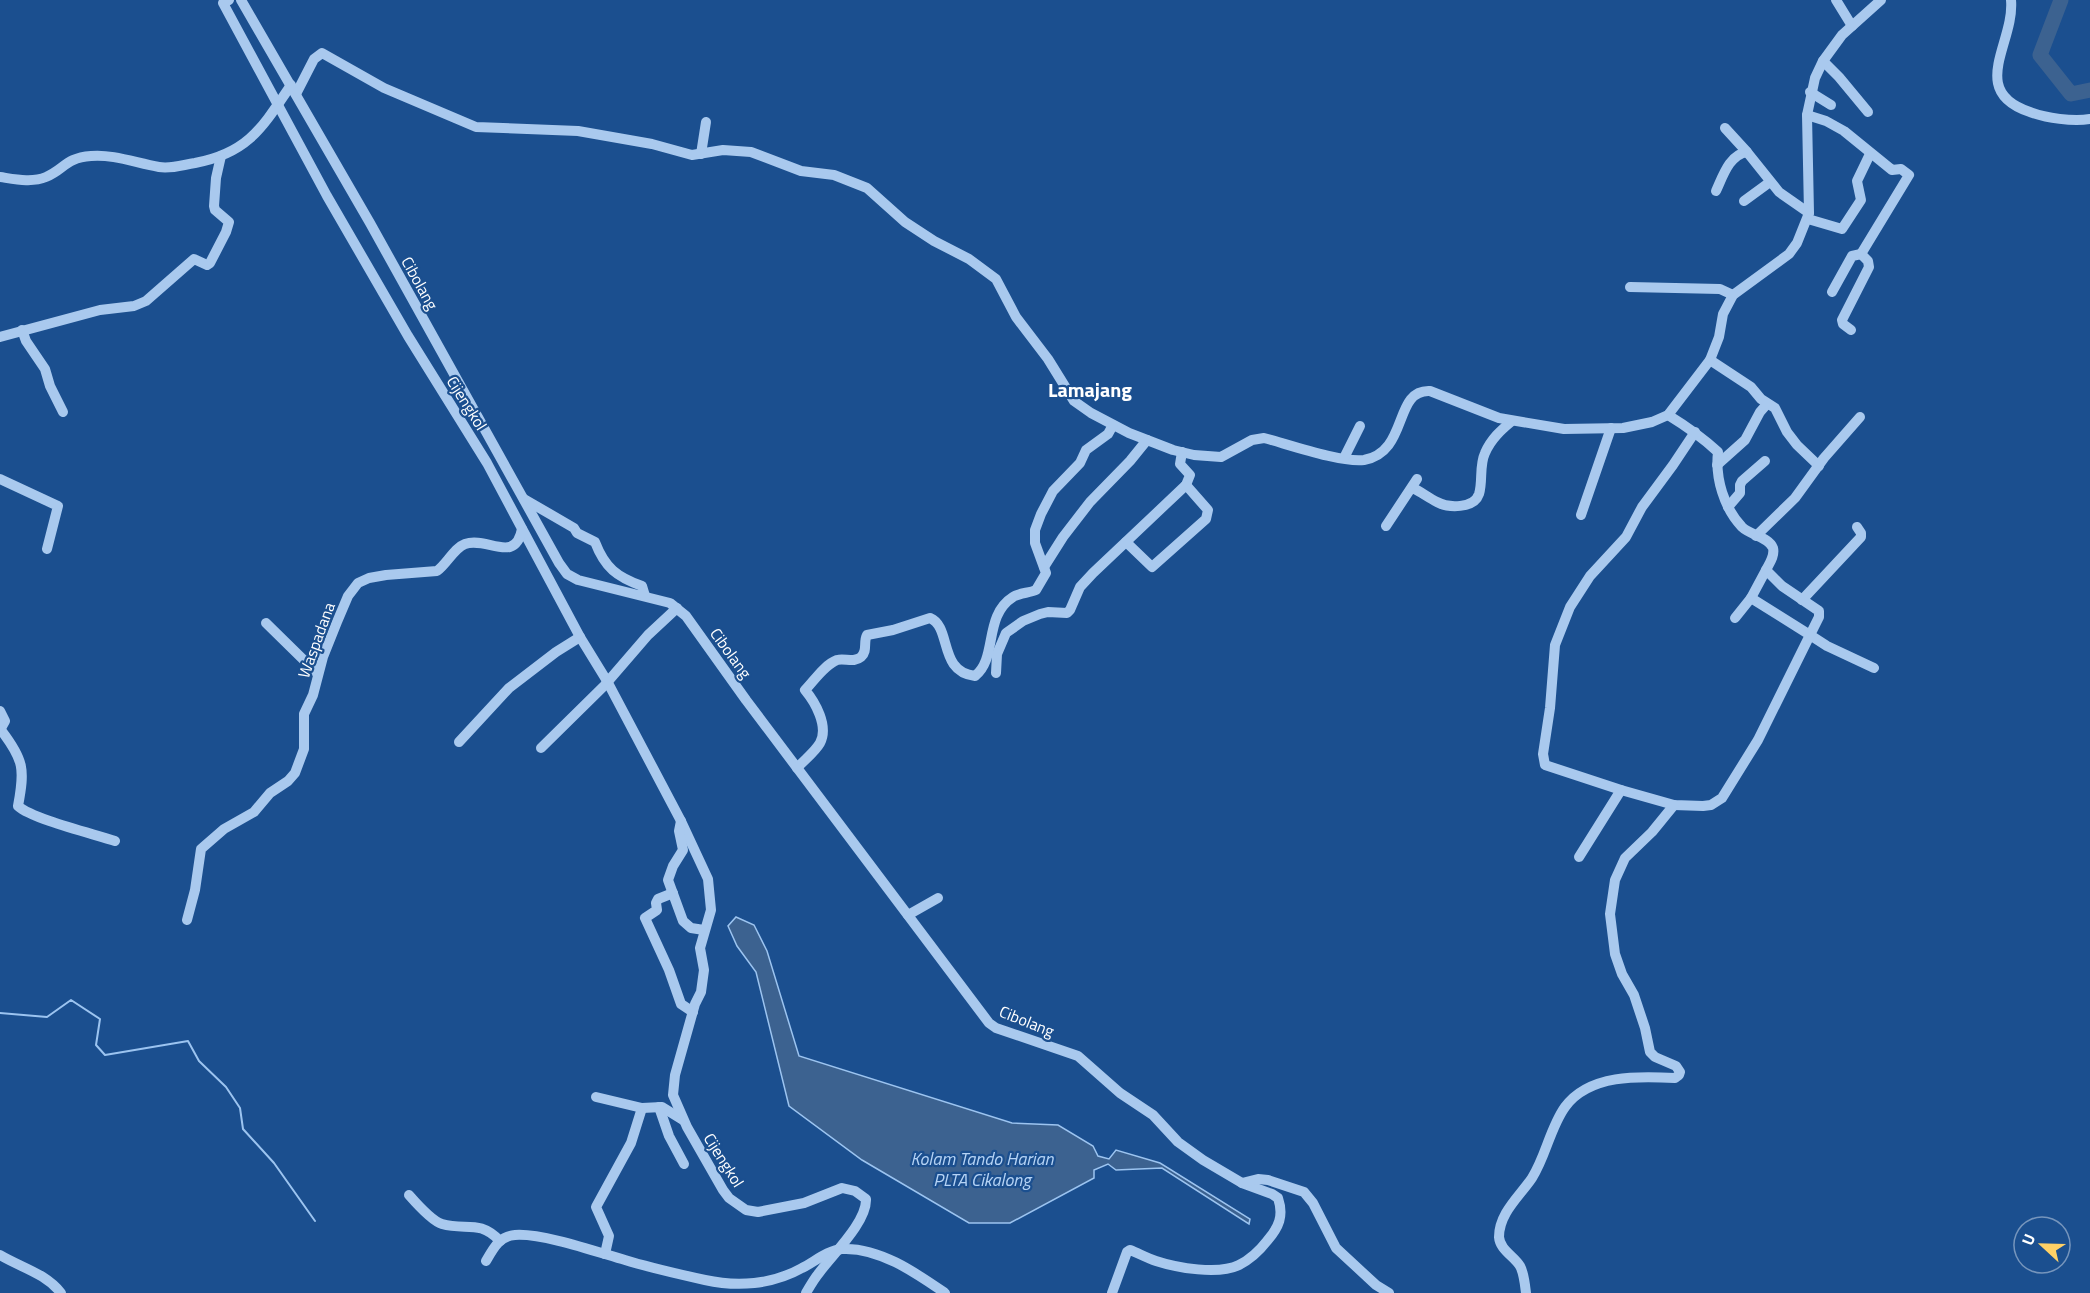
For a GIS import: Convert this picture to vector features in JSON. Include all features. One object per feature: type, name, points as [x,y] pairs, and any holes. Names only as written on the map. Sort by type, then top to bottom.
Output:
[{"type":"street","name":"Cibolang","points":[[241,0],[370,223],[567,574],[578,580],[670,603],[686,616],[989,1023],[996,1028],[1078,1056],[1120,1093],[1153,1115],[1178,1142],[1203,1160],[1242,1183],[1276,1197],[1281,1207],[1281,1221],[1278,1228],[1253,1256],[1240,1265],[1218,1270],[1174,1266],[1128,1251],[1112,1293]]},
{"type":"street","points":[[1836,0],[1852,26]]},
{"type":"street","points":[[0,177],[28,180],[45,177],[78,157],[97,155],[177,168],[212,160],[235,151],[249,140],[293,89],[314,59],[322,53],[384,88],[476,127],[569,130],[652,144],[692,155],[723,150],[751,152],[801,171],[834,175],[867,188],[905,222],[934,241],[969,259],[996,279],[1016,317],[1048,359],[1074,401],[1113,425],[1182,453],[1194,455],[1221,457],[1252,440],[1264,438],[1335,457],[1364,460],[1385,448],[1397,432],[1410,398],[1422,390],[1512,421],[1564,429],[1623,428],[1652,422],[1668,415],[1710,360],[1719,337],[1723,314],[1733,295],[1789,254],[1797,243],[1809,216],[1807,115],[1810,92],[1823,61],[1842,35],[1881,0]]},
{"type":"street","points":[[2011,0],[2009,27],[1997,70],[1998,81],[2005,99],[2010,105],[2036,114],[2070,120],[2090,119]]},
{"type":"street","name":"Cijengkol","points":[[226,1],[327,196],[408,336],[487,464],[580,637],[607,681],[681,820],[708,879],[711,910],[700,948],[704,970],[700,992],[675,1075],[673,1092],[684,1120],[723,1190],[729,1198],[746,1210],[758,1212],[804,1203],[842,1188],[862,1195],[866,1202],[862,1216],[840,1249]]},
{"type":"street","points":[[1823,61],[1839,76],[1868,112]]},
{"type":"street","points":[[1810,92],[1831,105]]},
{"type":"street","points":[[1807,115],[1826,121],[1844,131],[1869,154],[1892,170],[1900,169],[1909,176],[1861,254],[1852,256],[1832,292]]},
{"type":"street","points":[[701,154],[706,122]]},
{"type":"street","points":[[1725,129],[1779,192],[1809,216],[1838,229],[1844,227],[1861,200],[1857,181],[1869,154]]},
{"type":"street","points":[[1716,191],[1736,156],[1747,152]]},
{"type":"street","points":[[0,337],[100,310],[134,306],[146,301],[194,259],[207,265],[210,263],[229,222],[215,210],[214,206],[216,178],[221,156]]},
{"type":"street","points":[[1744,201],[1770,182]]},
{"type":"street","points":[[1851,330],[1843,324],[1842,320],[1869,267],[1869,263],[1861,254]]},
{"type":"street","points":[[1630,288],[1720,289],[1733,295]]},
{"type":"street","points":[[22,330],[26,341],[45,369],[50,386],[63,412]]},
{"type":"street","points":[[1710,360],[1751,387],[1761,399],[1775,408],[1787,432],[1797,445],[1820,466]]},
{"type":"street","points":[[1717,465],[1745,440],[1760,412],[1767,404]]},
{"type":"street","points":[[1668,415],[1695,432],[1708,446],[1718,452],[1717,465],[1724,500],[1743,528],[1770,544],[1773,550],[1773,555],[1751,598],[1735,618]]},
{"type":"street","points":[[1756,536],[1795,498],[1824,458],[1860,417]]},
{"type":"street","points":[[1386,526],[1415,483],[1439,504],[1472,503],[1478,495],[1485,452],[1493,438],[1512,421]]},
{"type":"street","points":[[797,768],[821,742],[819,710],[805,690],[824,670],[838,660],[859,659],[866,648],[867,635],[893,630],[930,618],[937,622],[954,666],[961,674],[975,676],[983,667],[1000,609],[1015,596],[1036,590],[1046,573],[1035,543],[1035,530],[1053,491],[1080,463],[1086,450],[1108,434],[1113,425]]},
{"type":"street","points":[[1335,457],[1360,426]]},
{"type":"street","points":[[1581,515],[1611,428]]},
{"type":"street","points":[[1695,432],[1642,507],[1626,537],[1590,576],[1570,607],[1556,645],[1543,754],[1545,765],[1674,805],[1711,805],[1722,798],[1758,740],[1820,613],[1766,570]]},
{"type":"street","points":[[1044,567],[1063,537],[1090,502],[1147,440]]},
{"type":"street","points":[[996,673],[997,654],[1006,633],[1023,621],[1040,614],[1066,613],[1070,610],[1080,587],[1186,485],[1190,475],[1180,464],[1182,453]]},
{"type":"street","points":[[1728,507],[1740,493],[1742,481],[1766,462]]},
{"type":"street","points":[[0,479],[58,506],[47,549]]},
{"type":"street","points":[[1126,542],[1152,567],[1206,519],[1208,510],[1186,485]]},
{"type":"street","points":[[523,499],[595,542],[601,559],[621,578],[642,586],[645,596]]},
{"type":"street","points":[[1802,600],[1861,537],[1857,527]]},
{"type":"street","name":"Waspadana","points":[[187,920],[195,890],[201,849],[225,829],[254,812],[270,793],[288,781],[295,773],[304,749],[303,714],[313,696],[318,674],[337,622],[348,596],[358,583],[386,574],[437,571],[464,544],[509,548],[516,544],[522,529]]},
{"type":"street","points":[[1751,598],[1827,646],[1875,668]]},
{"type":"street","points":[[541,748],[607,681],[648,635],[677,608]]},
{"type":"street","points":[[266,623],[318,674]]},
{"type":"street","points":[[459,742],[509,688],[556,652],[580,637]]},
{"type":"street","points":[[0,711],[5,721],[0,730],[14,747],[20,761],[22,779],[18,806],[20,809],[115,841]]},
{"type":"street","points":[[1579,857],[1621,790]]},
{"type":"street","points":[[1526,1293],[1520,1267],[1501,1245],[1501,1230],[1511,1204],[1531,1179],[1543,1157],[1565,1108],[1579,1093],[1598,1083],[1619,1079],[1675,1078],[1680,1072],[1676,1066],[1657,1058],[1650,1052],[1634,995],[1622,974],[1615,954],[1610,914],[1615,880],[1625,858],[1652,832],[1674,805]]},
{"type":"street","name":"Cijengkol","points":[[681,820],[679,831],[683,850],[668,880],[683,921],[692,928],[704,930]]},
{"type":"street","points":[[674,893],[658,900],[657,910],[645,918],[669,970],[681,1004],[693,1011]]},
{"type":"street","points":[[908,915],[938,898]]},
{"type":"street","points":[[596,1097],[642,1108],[659,1107],[669,1110],[684,1120]]},
{"type":"street","points":[[659,1107],[669,1136],[684,1164]]},
{"type":"street","points":[[604,1254],[609,1236],[596,1207],[631,1143],[642,1108]]},
{"type":"street","points":[[1242,1183],[1258,1179],[1278,1182],[1304,1192],[1313,1203],[1336,1248],[1376,1286],[1389,1293]]},
{"type":"street","points":[[409,1195],[424,1212],[440,1224],[475,1226],[491,1231],[500,1241]]},
{"type":"street","points":[[486,1261],[500,1241],[514,1235],[548,1239],[720,1283],[753,1283],[778,1280],[840,1249],[884,1257],[945,1293]]},
{"type":"street","points":[[806,1293],[819,1273],[840,1249]]},
{"type":"street","points":[[0,1255],[23,1268],[44,1276],[61,1293]]},
{"type":"water","name":"Kolam Tando Harian PLTA Cikalong","points":[[736,917],[754,925],[767,951],[799,1056],[1012,1123],[1058,1125],[1093,1146],[1098,1156],[1109,1159],[1116,1150],[1160,1163],[1250,1219],[1249,1224],[1162,1168],[1116,1170],[1108,1164],[1094,1170],[1094,1178],[1010,1223],[969,1223],[862,1160],[789,1106],[756,972],[737,946],[728,926]]},
{"type":"waterway","points":[[2061,0],[2040,55],[2071,94],[2090,90]]},
{"type":"waterway","points":[[0,1013],[47,1017],[71,1000],[100,1019],[96,1045],[105,1055],[188,1041],[199,1061],[226,1087],[240,1108],[243,1129],[274,1163],[315,1221]]},
{"type":"district","name":"Lamajang","points":[[1090,390]]}]
